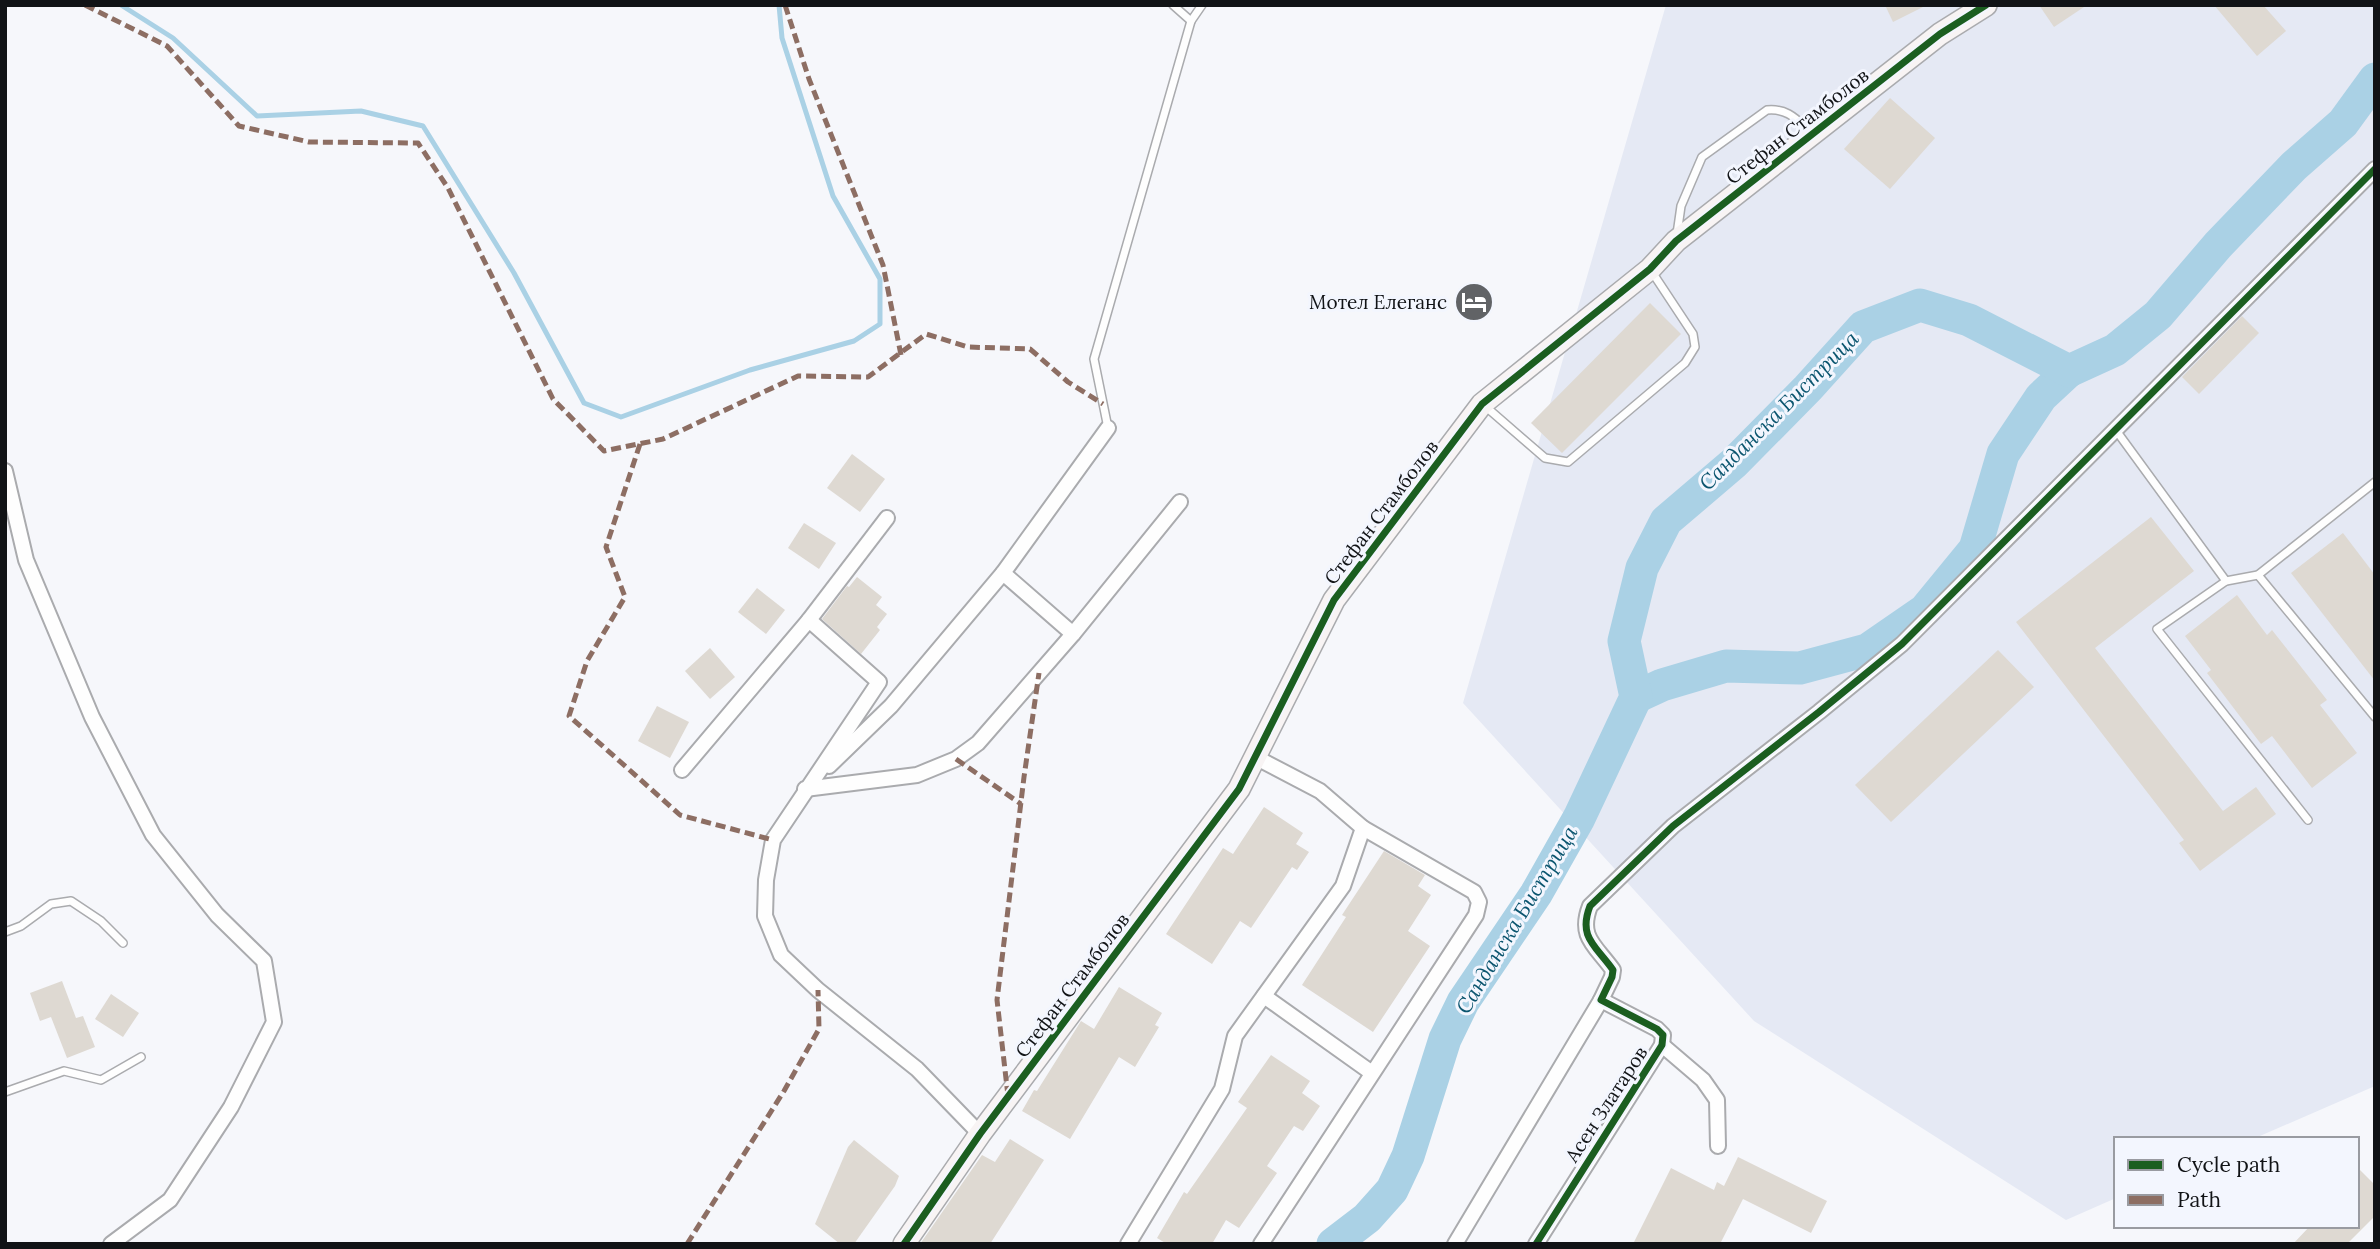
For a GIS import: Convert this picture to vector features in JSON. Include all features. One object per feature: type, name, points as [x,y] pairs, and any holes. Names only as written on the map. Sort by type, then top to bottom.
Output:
[{"type":"street","name":"Стефан Стамболов","points":[[904,1244],[980,1134],[1239,789],[1334,600],[1482,404],[1650,269],[1676,240],[1940,34],[1986,5]]},
{"type":"street","points":[[1455,1244],[1601,1000],[1612,977],[1613,970],[1584,930],[1590,906],[1672,826],[1902,644],[2375,169]]},
{"type":"street","points":[[805,789],[891,706],[1003,573],[1108,428]]},
{"type":"street","points":[[5,471],[26,560],[92,717],[153,835],[217,915],[264,961],[274,1021],[232,1107],[170,1200],[111,1244]]},
{"type":"street","points":[[805,789],[917,775],[956,759],[978,743],[1073,634],[1180,502]]},
{"type":"street","points":[[682,770],[809,621],[887,519]]},
{"type":"street","points":[[1003,573],[1073,634]]},
{"type":"street","points":[[809,621],[879,682],[773,840],[766,880],[765,916],[781,955],[818,990],[917,1069],[980,1134]]},
{"type":"street","points":[[1255,757],[1321,791],[1363,828],[1474,892],[1479,902],[1476,915],[1261,1244]]},
{"type":"street","points":[[1128,1244],[1222,1089],[1235,1036],[1343,886],[1363,828]]},
{"type":"street","points":[[1264,996],[1373,1073]]},
{"type":"street","name":"Асен Златаров","points":[[1536,1244],[1662,1045],[1663,1035],[1657,1029],[1601,1000]]},
{"type":"street","points":[[1662,1045],[1703,1080],[1717,1100],[1718,1146]]},
{"type":"lane","points":[[1173,5],[1191,21]]},
{"type":"lane","points":[[1108,428],[1094,359],[1191,21],[1202,5]]},
{"type":"lane","points":[[1676,240],[1681,206],[1702,157],[1767,110],[1778,109],[1791,114],[1812,134]]},
{"type":"lane","points":[[1482,404],[1545,458],[1568,462],[1685,363],[1695,347],[1693,334],[1650,269]]},
{"type":"lane","points":[[2116,429],[2226,581]]},
{"type":"lane","points":[[2308,820],[2157,629],[2226,581],[2258,575],[2375,482]]},
{"type":"lane","points":[[2258,575],[2375,717]]},
{"type":"lane","points":[[5,932],[21,926],[51,904],[71,901],[101,920],[123,943]]},
{"type":"lane","points":[[5,1092],[64,1071],[101,1080],[141,1057]]},
{"type":"shaded area","points":[[1666,5],[2375,5],[2375,1086],[2258,1137],[2114,1137],[2114,1199],[2066,1220],[1754,1021],[1463,703]]},
{"type":"building","points":[[1885,5],[1927,5],[1893,22]]},
{"type":"building","points":[[2039,5],[2087,5],[2054,27]]},
{"type":"building","points":[[2214,5],[2263,5],[2286,31],[2257,56]]},
{"type":"building","points":[[1890,98],[1935,138],[1890,189],[1844,149]]},
{"type":"building","points":[[1650,303],[1681,334],[1562,453],[1531,423]]},
{"type":"building","points":[[2242,316],[2259,333],[2199,394],[2182,377]]},
{"type":"building","points":[[852,454],[885,479],[860,512],[827,488]]},
{"type":"building","points":[[2151,517],[2194,571],[2095,648],[2223,811],[2256,787],[2276,814],[2200,871],[2179,843],[2184,840],[2016,622]]},
{"type":"building","points":[[804,523],[836,543],[819,569],[788,548]]},
{"type":"building","points":[[2343,533],[2375,575],[2375,681],[2291,573]]},
{"type":"building","points":[[857,577],[882,597],[876,605],[887,614],[877,627],[880,630],[861,654],[822,619]]},
{"type":"building","points":[[757,588],[785,610],[766,634],[738,612]]},
{"type":"building","points":[[2237,595],[2267,635],[2272,630],[2327,700],[2320,705],[2357,753],[2312,788],[2272,736],[2261,744],[2207,673],[2211,670],[2185,636]]},
{"type":"building","points":[[710,648],[735,677],[710,699],[685,671]]},
{"type":"building","points":[[1998,650],[2034,687],[1891,822],[1855,785]]},
{"type":"building","points":[[657,706],[689,722],[670,758],[638,741]]},
{"type":"building","points":[[1264,807],[1303,833],[1296,844],[1309,852],[1297,870],[1292,867],[1251,928],[1240,921],[1212,964],[1166,934],[1223,848],[1233,854]]},
{"type":"building","points":[[1384,851],[1425,875],[1418,886],[1431,895],[1408,931],[1430,946],[1373,1032],[1302,985],[1346,917],[1342,915]]},
{"type":"building","points":[[62,981],[76,1018],[83,1016],[95,1047],[67,1058],[51,1017],[40,1021],[30,993]]},
{"type":"building","points":[[1119,987],[1162,1013],[1155,1025],[1159,1027],[1135,1067],[1119,1057],[1070,1139],[1022,1111],[1081,1021],[1094,1029]]},
{"type":"building","points":[[111,994],[139,1013],[123,1037],[95,1019]]},
{"type":"building","points":[[1271,1055],[1310,1081],[1302,1093],[1320,1106],[1303,1131],[1294,1126],[1267,1166],[1277,1173],[1239,1228],[1226,1220],[1212,1244],[1167,1244],[1157,1238],[1184,1192],[1187,1194],[1247,1108],[1238,1102]]},
{"type":"building","points":[[1010,1139],[1044,1160],[990,1244],[920,1244],[982,1155],[995,1162]]},
{"type":"building","points":[[854,1140],[899,1176],[895,1186],[854,1244],[840,1244],[815,1224],[848,1147]]},
{"type":"building","points":[[1738,1157],[1827,1201],[1811,1233],[1743,1199],[1720,1244],[1633,1244],[1671,1168],[1714,1190],[1717,1182],[1724,1186]]},
{"type":"building","points":[[2359,1169],[2375,1185],[2375,1216],[2347,1244],[2293,1244],[2308,1228],[2359,1228]]},
{"type":"waterway","points":[[121,5],[173,38],[257,116],[361,111],[423,126],[514,273],[584,403],[621,417],[750,370],[854,341],[880,324],[880,279],[833,196],[782,38],[779,5]]},
{"type":"waterway","name":"Санданска Бистрица","points":[[1333,1244],[1367,1218],[1392,1190],[1408,1156],[1445,1039],[1463,1002],[1536,894],[1579,818],[1636,697],[1624,641],[1642,568],[1666,521],[1734,463],[1863,327],[1920,305],[1969,320],[2069,371],[2115,350],[2158,315],[2218,245],[2294,166],[2343,123],[2375,79]]},
{"type":"waterway","name":"Санданска Бистрица","points":[[1636,697],[1662,685],[1726,666],[1800,668],[1867,650],[1925,610],[1975,549],[2003,454],[2041,397],[2069,371]]},
{"type":"marked path","points":[[85,5],[167,46],[239,126],[309,142],[418,143],[448,188],[553,399],[604,451],[663,439],[798,376],[868,377],[926,334],[968,347],[1030,349],[1068,382],[1103,404]]},
{"type":"marked path","points":[[785,5],[809,79],[883,265],[901,355]]},
{"type":"marked path","points":[[640,444],[606,547],[625,597],[587,661],[569,716],[680,815],[773,840]]},
{"type":"marked path","points":[[1008,1096],[997,1000],[1039,673]]},
{"type":"marked path","points":[[956,759],[1021,804]]},
{"type":"marked path","points":[[687,1244],[784,1091],[819,1029],[818,990]]},
{"type":"cycle path","points":[[904,1244],[980,1134],[1239,789],[1334,600],[1482,404],[1650,269],[1676,241],[1940,34],[1986,5]]},
{"type":"cycle path","points":[[1536,1244],[1662,1045],[1663,1035],[1657,1029],[1601,1000],[1613,970],[1587,933],[1590,906],[1673,826],[1902,644],[2375,169]]},
{"type":"place","name":"Мотел Елеганс","points":[[1474,302]]}]
